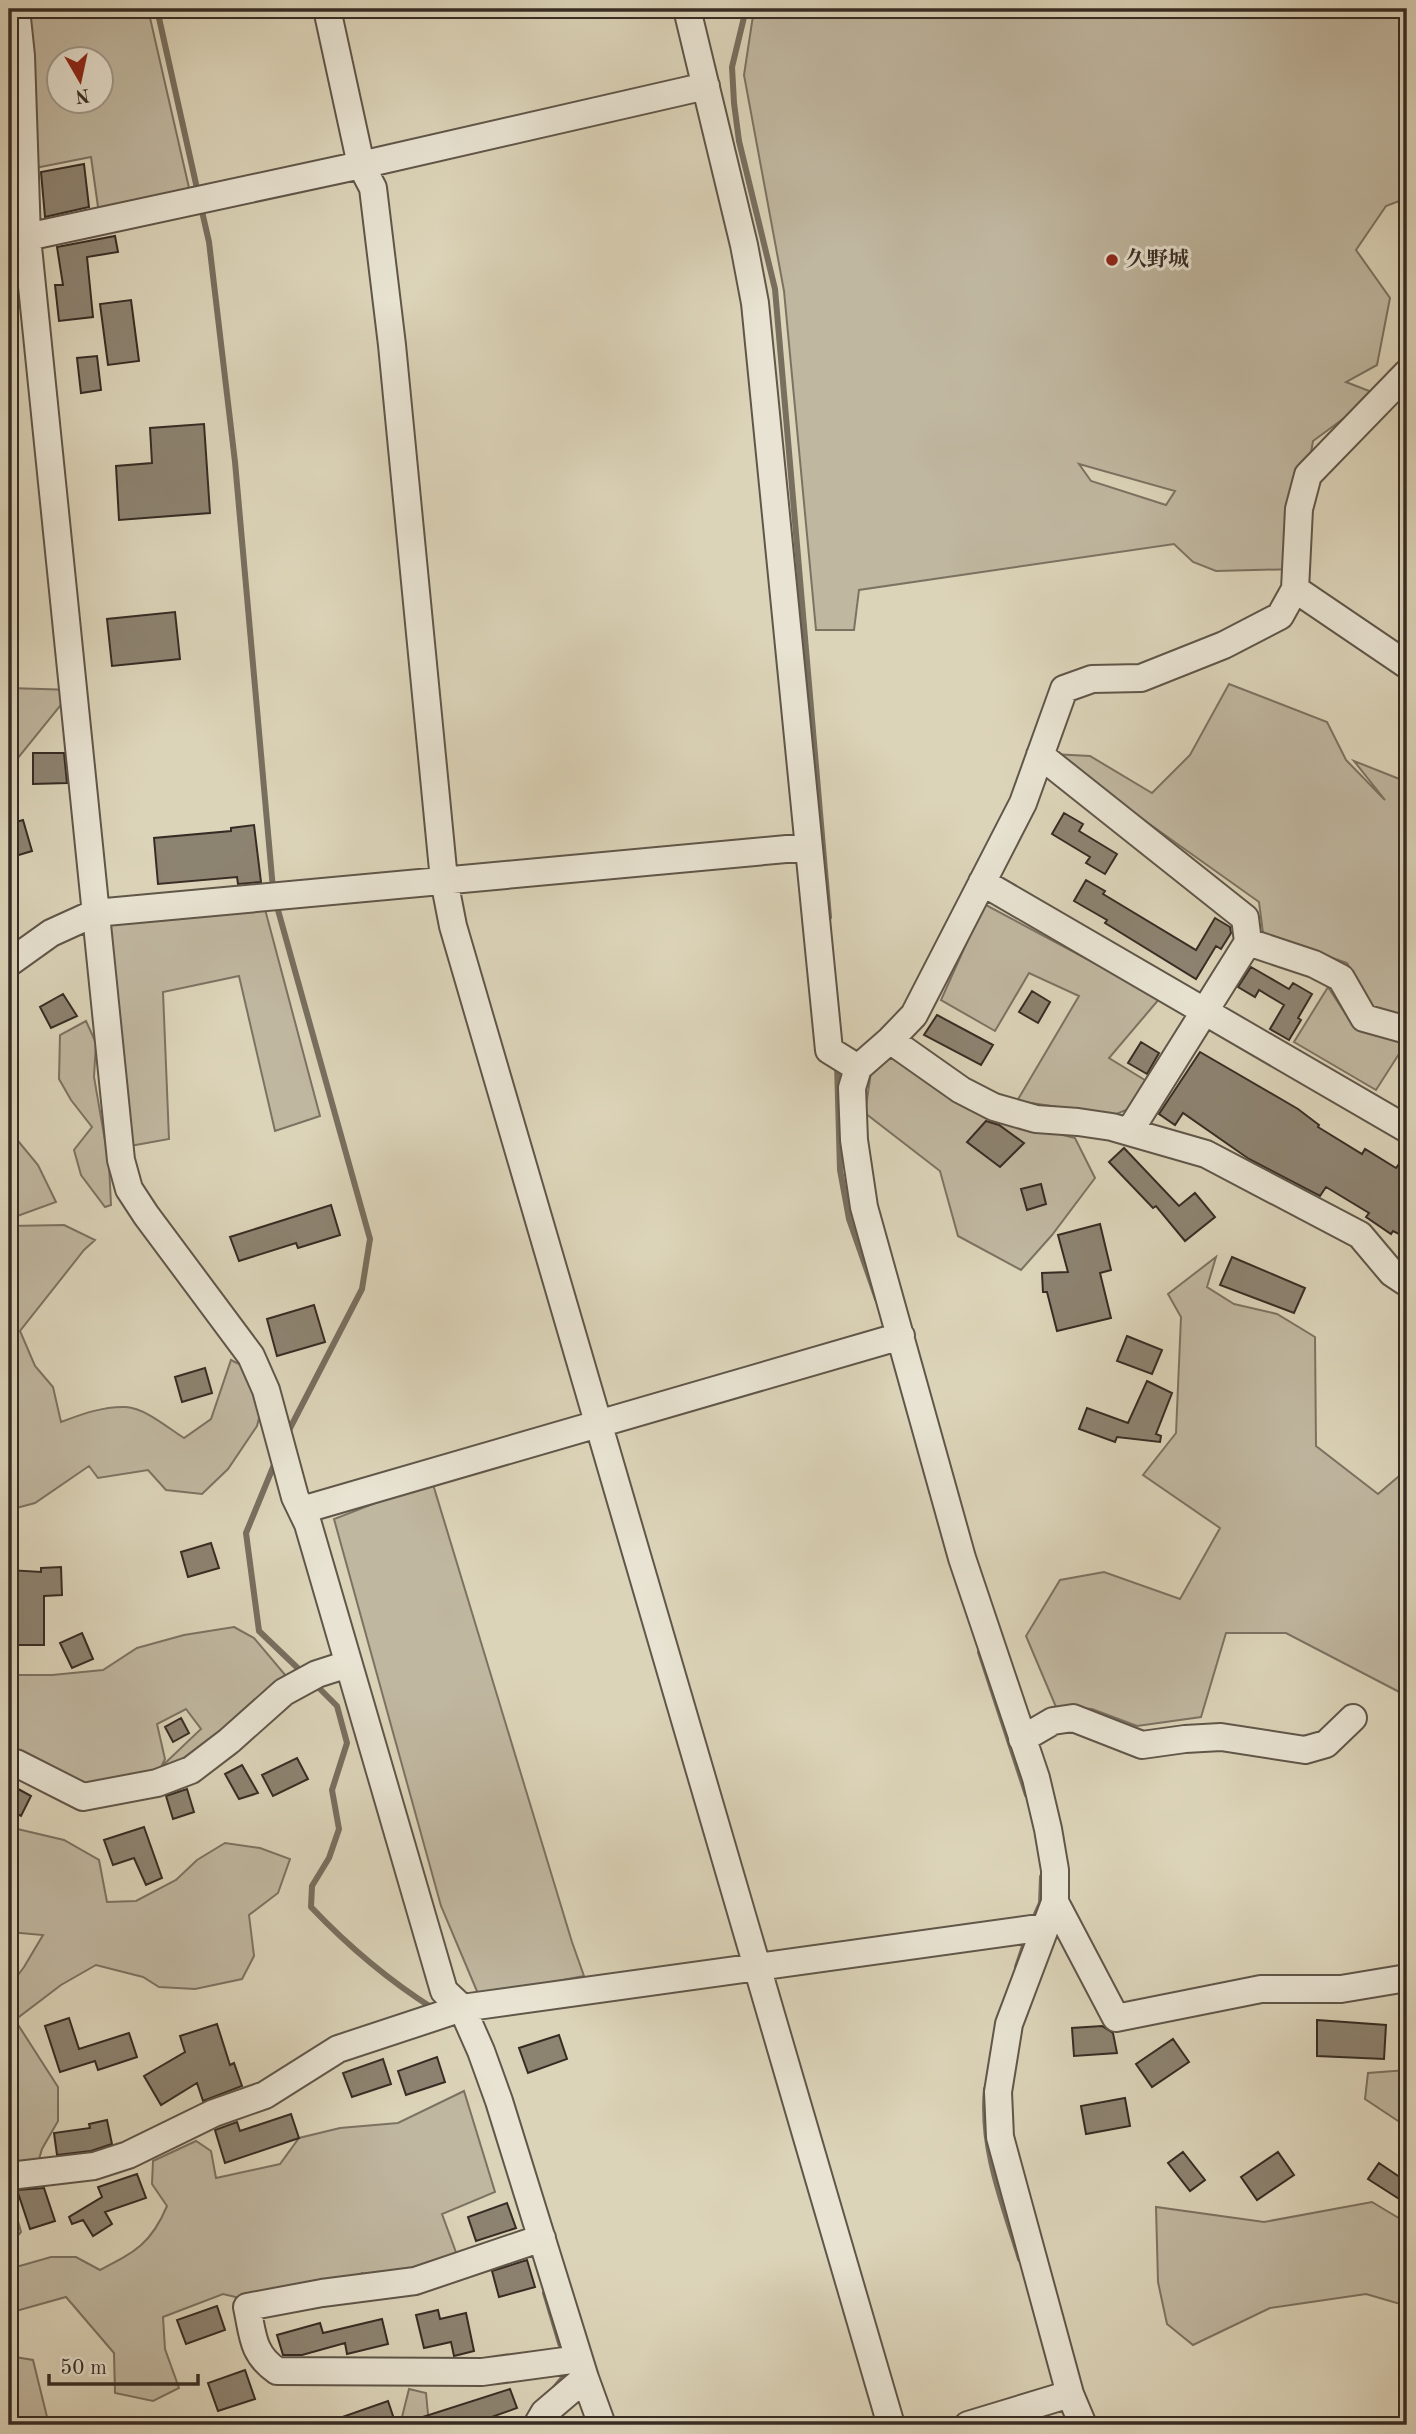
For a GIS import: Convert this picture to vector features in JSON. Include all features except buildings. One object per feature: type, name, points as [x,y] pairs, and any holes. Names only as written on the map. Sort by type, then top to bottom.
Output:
[{"type":"street","points":[[16,9],[22,56],[17,152],[18,236],[121,1160],[130,1189],[146,1216],[251,1356],[266,1390],[295,1497],[302,1510],[444,1991],[462,2008],[481,2050],[602,2425]]},
{"type":"street","points":[[327,9],[361,165],[373,188],[392,345],[444,880],[453,926],[891,2425]]},
{"type":"street","points":[[687,9],[744,245],[755,303],[829,1050],[858,1068]]},
{"type":"street","points":[[18,236],[361,165],[706,86]]},
{"type":"street","points":[[1083,2425],[1070,2394],[1000,2137],[998,2092],[1009,2024],[1055,1902],[1055,1870],[1048,1829],[1036,1778],[962,1558],[864,1207],[854,1140],[852,1088],[858,1068],[914,1016],[1023,803],[1064,689],[1091,679],[1141,678],[1224,645],[1280,616],[1295,589],[1299,509],[1308,475],[1403,385]]},
{"type":"street","points":[[1295,589],[1407,665]]},
{"type":"street","points":[[1040,755],[1245,918],[1248,943],[1129,1132]]},
{"type":"street","points":[[9,962],[51,933],[95,913],[808,847]]},
{"type":"street","points":[[982,882],[1407,1129]]},
{"type":"street","points":[[1248,943],[1314,964],[1341,978],[1364,1018],[1407,1030]]},
{"type":"street","points":[[890,1040],[961,1090],[994,1107],[1036,1119],[1079,1122],[1129,1132],[1206,1154],[1360,1235],[1392,1273],[1407,1283]]},
{"type":"street","points":[[302,1510],[901,1336]]},
{"type":"street","points":[[9,1767],[16,1763],[83,1797],[157,1783],[191,1770],[229,1741],[284,1692],[317,1674],[348,1664]]},
{"type":"street","points":[[1022,1739],[1054,1721],[1073,1718],[1142,1745],[1221,1737],[1305,1750],[1325,1744],[1353,1718]]},
{"type":"street","points":[[1055,1902],[1116,2018],[1261,1989],[1341,1989],[1407,1978]]},
{"type":"street","points":[[18,2175],[94,2166],[128,2155],[214,2113],[265,2095],[338,2049],[462,2008],[1046,1927]]},
{"type":"street","points":[[541,2238],[415,2281],[322,2293],[247,2307],[255,2349],[265,2363],[277,2371],[482,2372],[582,2368]]},
{"type":"street","points":[[537,2425],[582,2368]]},
{"type":"street","points":[[968,2425],[1070,2394]]},
{"type":"shaded area","points":[[16,9],[148,9],[192,201],[100,221],[91,157],[25,170]]},
{"type":"shaded area","points":[[754,9],[1407,9],[1407,198],[1386,206],[1356,250],[1390,298],[1377,365],[1346,382],[1377,394],[1313,441],[1298,525],[1296,569],[1216,571],[1193,562],[1174,544],[859,590],[854,630],[816,630],[784,291],[744,75]],"holes":[[[1079,464],[1175,491],[1166,505],[1091,481]]]},
{"type":"shaded area","points":[[1229,684],[1327,722],[1346,760],[1385,800],[1354,761],[1407,782],[1407,1020],[1371,1008],[1347,963],[1263,933],[1259,902],[1051,754],[1090,756],[1152,793],[1190,755]]},
{"type":"shaded area","points":[[9,688],[73,690],[9,769]]},
{"type":"shaded area","points":[[262,898],[320,1116],[275,1131],[239,976],[163,992],[169,1139],[119,1148],[95,913]]},
{"type":"shaded area","points":[[984,904],[1160,998],[1109,1058],[1148,1082],[1131,1108],[1114,1115],[1017,1101],[1079,996],[1029,973],[995,1031],[941,1000]]},
{"type":"shaded area","points":[[1328,987],[1352,1024],[1406,1043],[1376,1090],[1294,1042]]},
{"type":"shaded area","points":[[86,1021],[96,1043],[94,1077],[109,1164],[111,1205],[105,1207],[81,1175],[74,1150],[92,1127],[59,1079],[60,1035]]},
{"type":"shaded area","points":[[897,1055],[981,1115],[1075,1138],[1095,1178],[1052,1235],[1021,1270],[958,1236],[940,1171],[865,1113],[872,1065]]},
{"type":"shaded area","points":[[9,1130],[38,1165],[56,1202],[9,1219]]},
{"type":"shaded area","points":[[64,1225],[95,1240],[84,1250],[20,1331],[35,1366],[53,1387],[61,1422],[101,1409],[126,1407],[148,1415],[184,1438],[211,1419],[231,1360],[245,1367],[266,1390],[257,1426],[228,1469],[202,1494],[166,1490],[148,1470],[98,1478],[89,1466],[35,1503],[9,1510],[9,1226]]},
{"type":"shaded area","points":[[1216,1257],[1207,1287],[1234,1304],[1277,1314],[1315,1337],[1316,1446],[1378,1494],[1407,1471],[1407,1696],[1286,1633],[1226,1633],[1201,1717],[1137,1726],[1092,1709],[1056,1707],[1026,1636],[1060,1580],[1104,1572],[1180,1599],[1220,1528],[1143,1475],[1176,1433],[1181,1317],[1168,1294]]},
{"type":"shaded area","points":[[432,1481],[584,1976],[479,1996],[441,1906],[334,1519]]},
{"type":"shaded area","points":[[234,1627],[254,1638],[286,1676],[186,1765],[80,1787],[9,1755],[9,1675],[52,1675],[103,1670],[137,1648],[184,1635]],"holes":[[[186,1709],[201,1729],[161,1767],[165,1759],[157,1724]]]},
{"type":"shaded area","points":[[9,1827],[64,1840],[99,1860],[107,1902],[136,1901],[176,1880],[197,1860],[225,1843],[260,1848],[290,1859],[278,1893],[249,1915],[254,1956],[242,1979],[195,1989],[159,1987],[143,1977],[96,1965],[61,1985],[15,2020],[58,2087],[58,2121],[42,2149],[35,2173],[9,2184],[9,2068],[12,2050],[9,2035],[9,1987],[43,1935],[9,1932]]},
{"type":"shaded area","points":[[1407,2070],[1407,2127],[1365,2099],[1368,2073]]},
{"type":"shaded area","points":[[464,2091],[495,2192],[442,2214],[461,2266],[399,2283],[361,2273],[380,2286],[265,2304],[223,2294],[163,2317],[165,2349],[179,2388],[153,2401],[115,2393],[114,2353],[66,2297],[9,2313],[9,2269],[51,2257],[76,2257],[100,2270],[141,2246],[155,2230],[167,2206],[152,2184],[153,2161],[196,2141],[211,2151],[216,2178],[280,2164],[299,2138],[340,2128],[398,2123]]},
{"type":"shaded area","points":[[9,2189],[21,2232],[9,2246]]},
{"type":"shaded area","points":[[1372,2202],[1407,2223],[1407,2306],[1366,2294],[1270,2308],[1193,2345],[1167,2324],[1158,2282],[1156,2207],[1264,2222]]},
{"type":"shaded area","points":[[9,2356],[33,2360],[49,2425],[9,2425]]},
{"type":"shaded area","points":[[409,2389],[426,2393],[429,2425],[400,2425]]},
{"type":"waterway","points":[[157,9],[198,193]]},
{"type":"waterway","points":[[746,9],[732,67],[734,103],[739,141],[775,289],[829,917]]},
{"type":"waterway","points":[[201,207],[209,242],[235,462],[273,889]]},
{"type":"waterway","points":[[276,903],[370,1239],[362,1289],[287,1434]]},
{"type":"waterway","points":[[837,1064],[840,1170],[849,1219],[877,1299]]},
{"type":"waterway","points":[[276,1460],[246,1533],[259,1631],[305,1675]]},
{"type":"waterway","points":[[980,1652],[1027,1795]]},
{"type":"waterway","points":[[313,1682],[337,1706],[347,1743],[332,1790],[339,1829],[329,1858],[312,1886],[311,1907],[369,1962],[434,2009]]},
{"type":"waterway","points":[[1033,1921],[1041,1903],[1042,1877]]},
{"type":"waterway","points":[[1017,1967],[1027,1937]]},
{"type":"waterway","points":[[986,2089],[986,2133],[994,2176],[1020,2259]]},
{"type":"waterway","points":[[545,2293],[563,2353]]},
{"type":"waterway","points":[[554,2389],[568,2372],[567,2367]]},
{"type":"place","name":"久野城","points":[[1112,260]]}]
